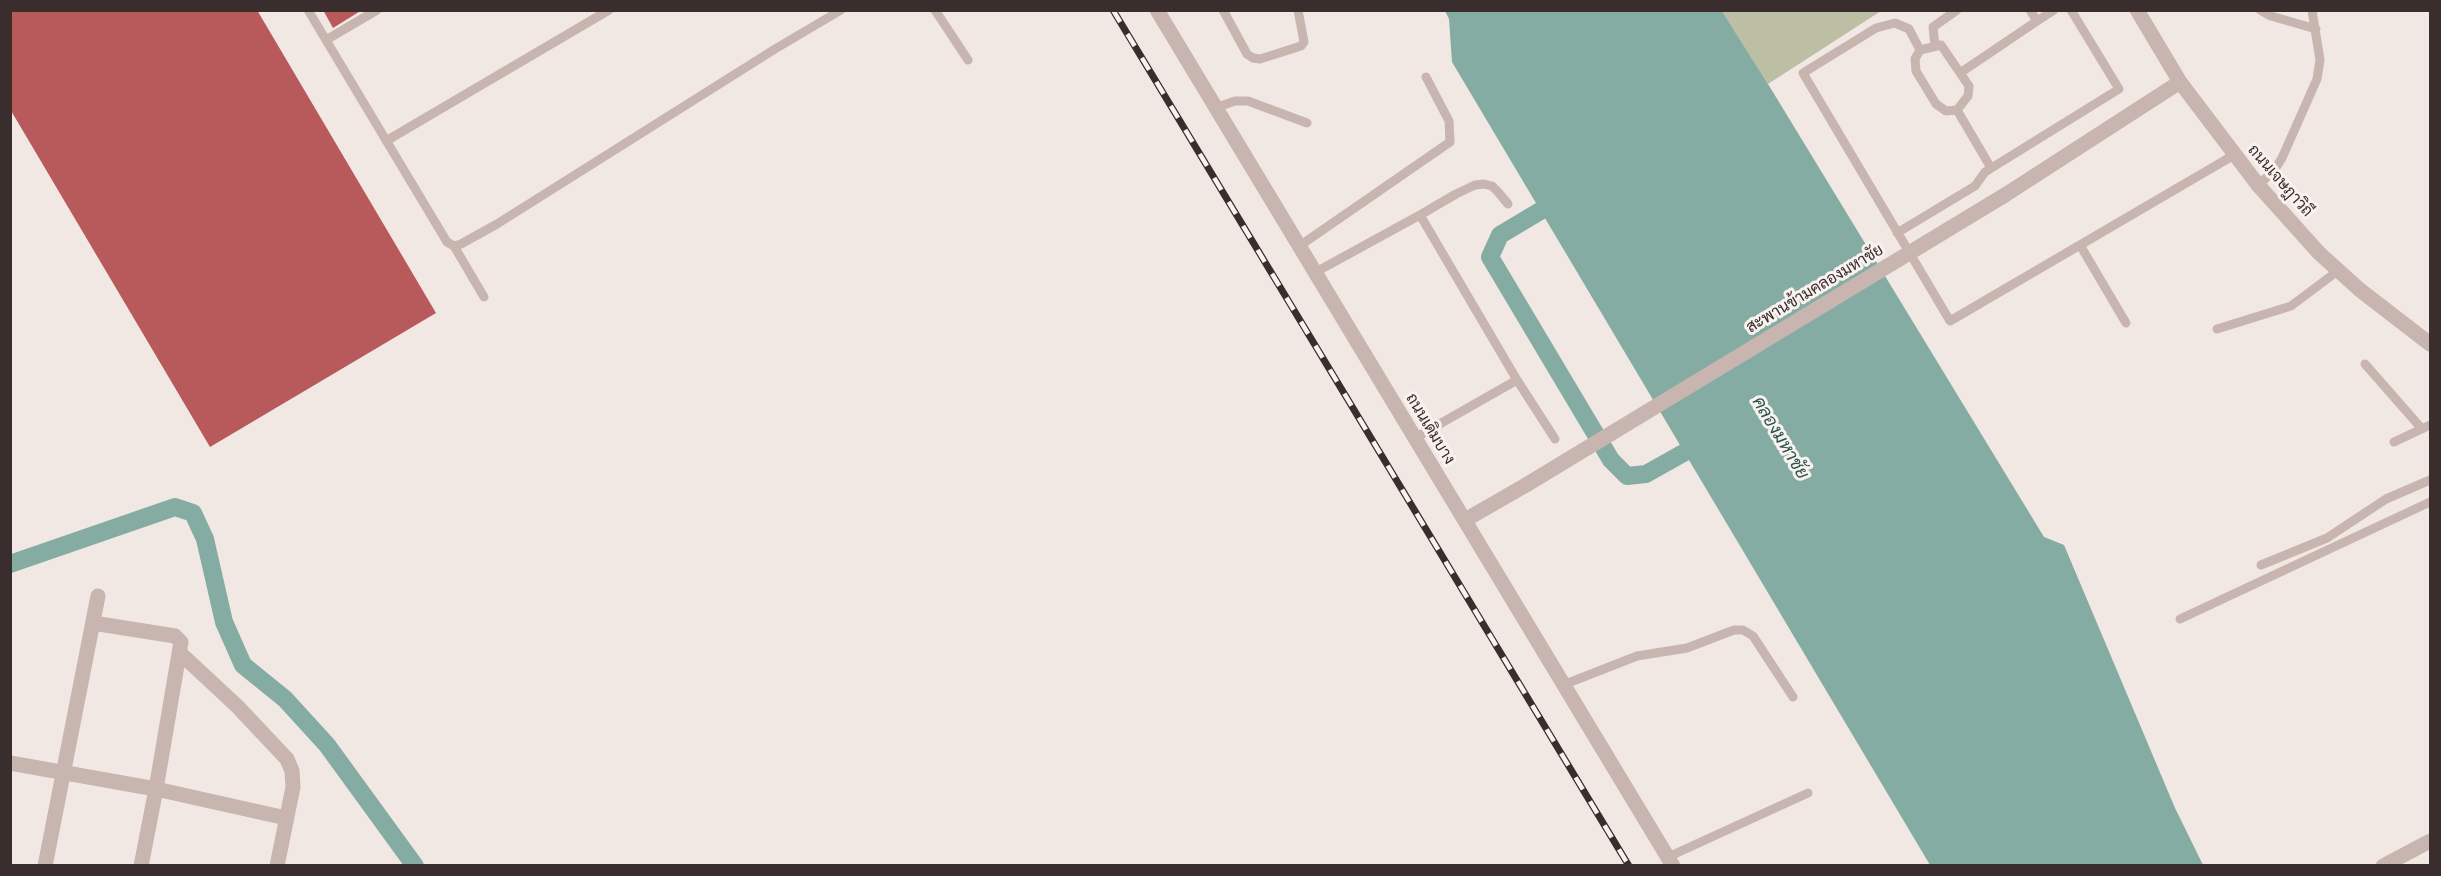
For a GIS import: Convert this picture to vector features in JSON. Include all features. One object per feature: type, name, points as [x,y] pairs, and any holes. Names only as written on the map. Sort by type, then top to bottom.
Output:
[{"type":"street","name":"ถนนเดิมบาง","points":[[1157,10],[1670,861]]},
{"type":"street","name":"ถนนเจษฎาวิถี","points":[[2141,12],[2180,82],[2258,185],[2319,253],[2360,290],[2430,344]]},
{"type":"street","name":"สะพานข้ามคลองมหาชัย","points":[[1464,520],[1526,485],[2005,195],[2180,82]]},
{"type":"street","points":[[45,866],[98,596]]},
{"type":"street","points":[[93,623],[175,636],[181,642],[141,866]]},
{"type":"street","points":[[180,653],[237,706],[287,759],[292,771],[293,788],[277,866]]},
{"type":"street","points":[[10,763],[156,789],[286,818]]},
{"type":"street","points":[[2383,866],[2430,841]]},
{"type":"lane","points":[[308,10],[447,242],[454,246],[484,297]]},
{"type":"lane","points":[[326,40],[377,10]]},
{"type":"lane","points":[[386,141],[609,10]]},
{"type":"lane","points":[[454,246],[498,224],[775,49],[841,10]]},
{"type":"lane","points":[[935,10],[968,60]]},
{"type":"lane","points":[[1223,10],[1246,54],[1260,59],[1304,42],[1298,10]]},
{"type":"lane","points":[[1935,46],[1934,27],[1958,10]]},
{"type":"lane","points":[[2030,10],[2037,21]]},
{"type":"lane","points":[[1960,73],[2054,10]]},
{"type":"lane","points":[[1897,233],[1976,186],[1985,172],[2119,89],[2071,10]]},
{"type":"lane","points":[[2260,10],[2271,16],[2316,29]]},
{"type":"lane","points":[[2258,185],[2273,172],[2282,158],[2317,79],[2320,60],[2312,10]]},
{"type":"lane","points":[[1920,50],[1909,28],[1895,23],[1876,28],[1803,73],[1950,321],[2234,155]]},
{"type":"lane","points":[[1941,45],[1969,86],[1968,96],[1957,110],[1946,111],[1936,104],[1916,71],[1915,59],[1920,50],[1941,45]]},
{"type":"lane","points":[[1298,247],[1450,142],[1449,121],[1426,77]]},
{"type":"lane","points":[[1215,108],[1242,100],[1307,123]]},
{"type":"lane","points":[[1957,110],[1991,168]]},
{"type":"lane","points":[[1314,273],[1475,185],[1492,186],[1508,204]]},
{"type":"lane","points":[[1420,215],[1517,380],[1556,439]]},
{"type":"lane","points":[[2080,245],[2126,323]]},
{"type":"lane","points":[[2217,329],[2291,306],[2339,270]]},
{"type":"lane","points":[[2366,364],[2426,427],[2394,442]]},
{"type":"lane","points":[[1415,438],[1517,380]]},
{"type":"lane","points":[[2261,565],[2328,538],[2386,499],[2430,480]]},
{"type":"lane","points":[[2180,619],[2430,502]]},
{"type":"lane","points":[[1563,685],[1637,656],[1687,648],[1734,630],[1743,630],[1753,636],[1792,697]]},
{"type":"lane","points":[[1670,861],[1808,793]]},
{"type":"green space","points":[[1722,11],[1881,11],[1768,84]]},
{"type":"water","name":"คลองมหาชัย","points":[[1445,11],[1722,11],[2044,537],[2064,545],[2175,808],[2203,865],[1930,865],[1452,62],[1449,19]]},
{"type":"building","points":[[10,10],[257,10],[436,313],[210,447],[10,109]]},
{"type":"building","points":[[323,10],[362,10],[333,28]]},
{"type":"waterway","points":[[1562,198],[1500,235],[1490,257],[1611,460],[1627,476],[1646,474],[1703,442]]},
{"type":"waterway","points":[[10,564],[175,507],[193,513],[205,539],[224,622],[243,665],[285,699],[327,745],[415,866]]},
{"type":"railway","points":[[1113,10],[1629,866]]}]
